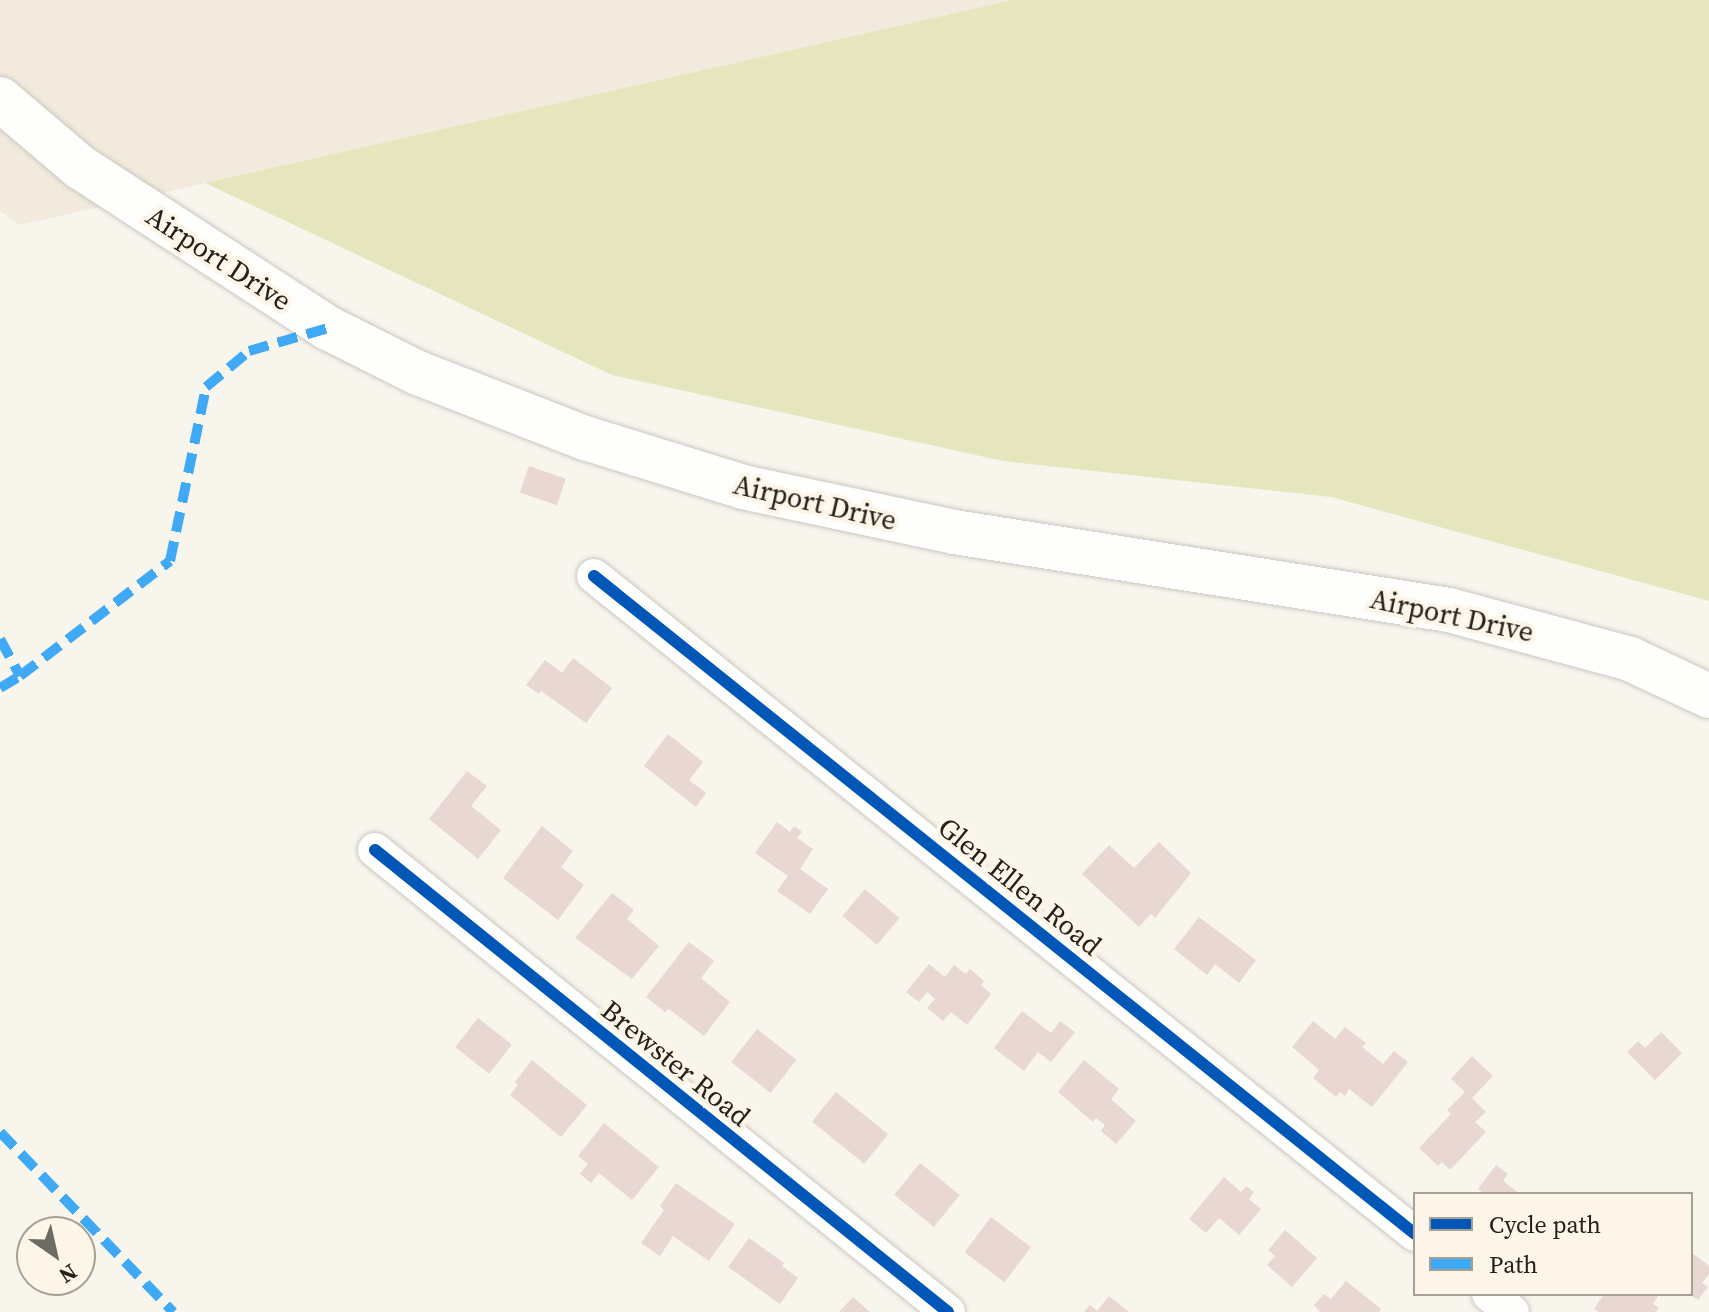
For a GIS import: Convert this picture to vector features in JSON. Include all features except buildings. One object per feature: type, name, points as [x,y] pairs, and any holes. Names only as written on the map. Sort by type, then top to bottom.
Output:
[{"type":"main road","name":"Airport Drive","points":[[0,99],[80,167],[328,328],[418,373],[585,438],[743,487],[925,526],[1449,610],[1630,659],[1709,696]]},
{"type":"street","name":"Glen Ellen Road","points":[[594,576],[1413,1232]]},
{"type":"street","name":"Brewster Road","points":[[375,850],[948,1312]]},
{"type":"street","points":[[1492,1296],[1512,1312]]},
{"type":"shaded area","points":[[0,0],[1012,0],[20,225],[0,211]]},
{"type":"green space","points":[[1012,0],[1709,0],[1709,601],[1331,497],[1003,461],[612,375],[205,183]]},
{"type":"marked path","points":[[0,639],[20,676],[170,561],[206,387],[249,351],[328,328]]},
{"type":"marked path","points":[[0,688],[20,676]]},
{"type":"marked path","points":[[0,1132],[173,1312]]},
{"type":"cycle path","points":[[594,576],[1413,1232]]},
{"type":"cycle path","points":[[375,850],[948,1312]]}]
